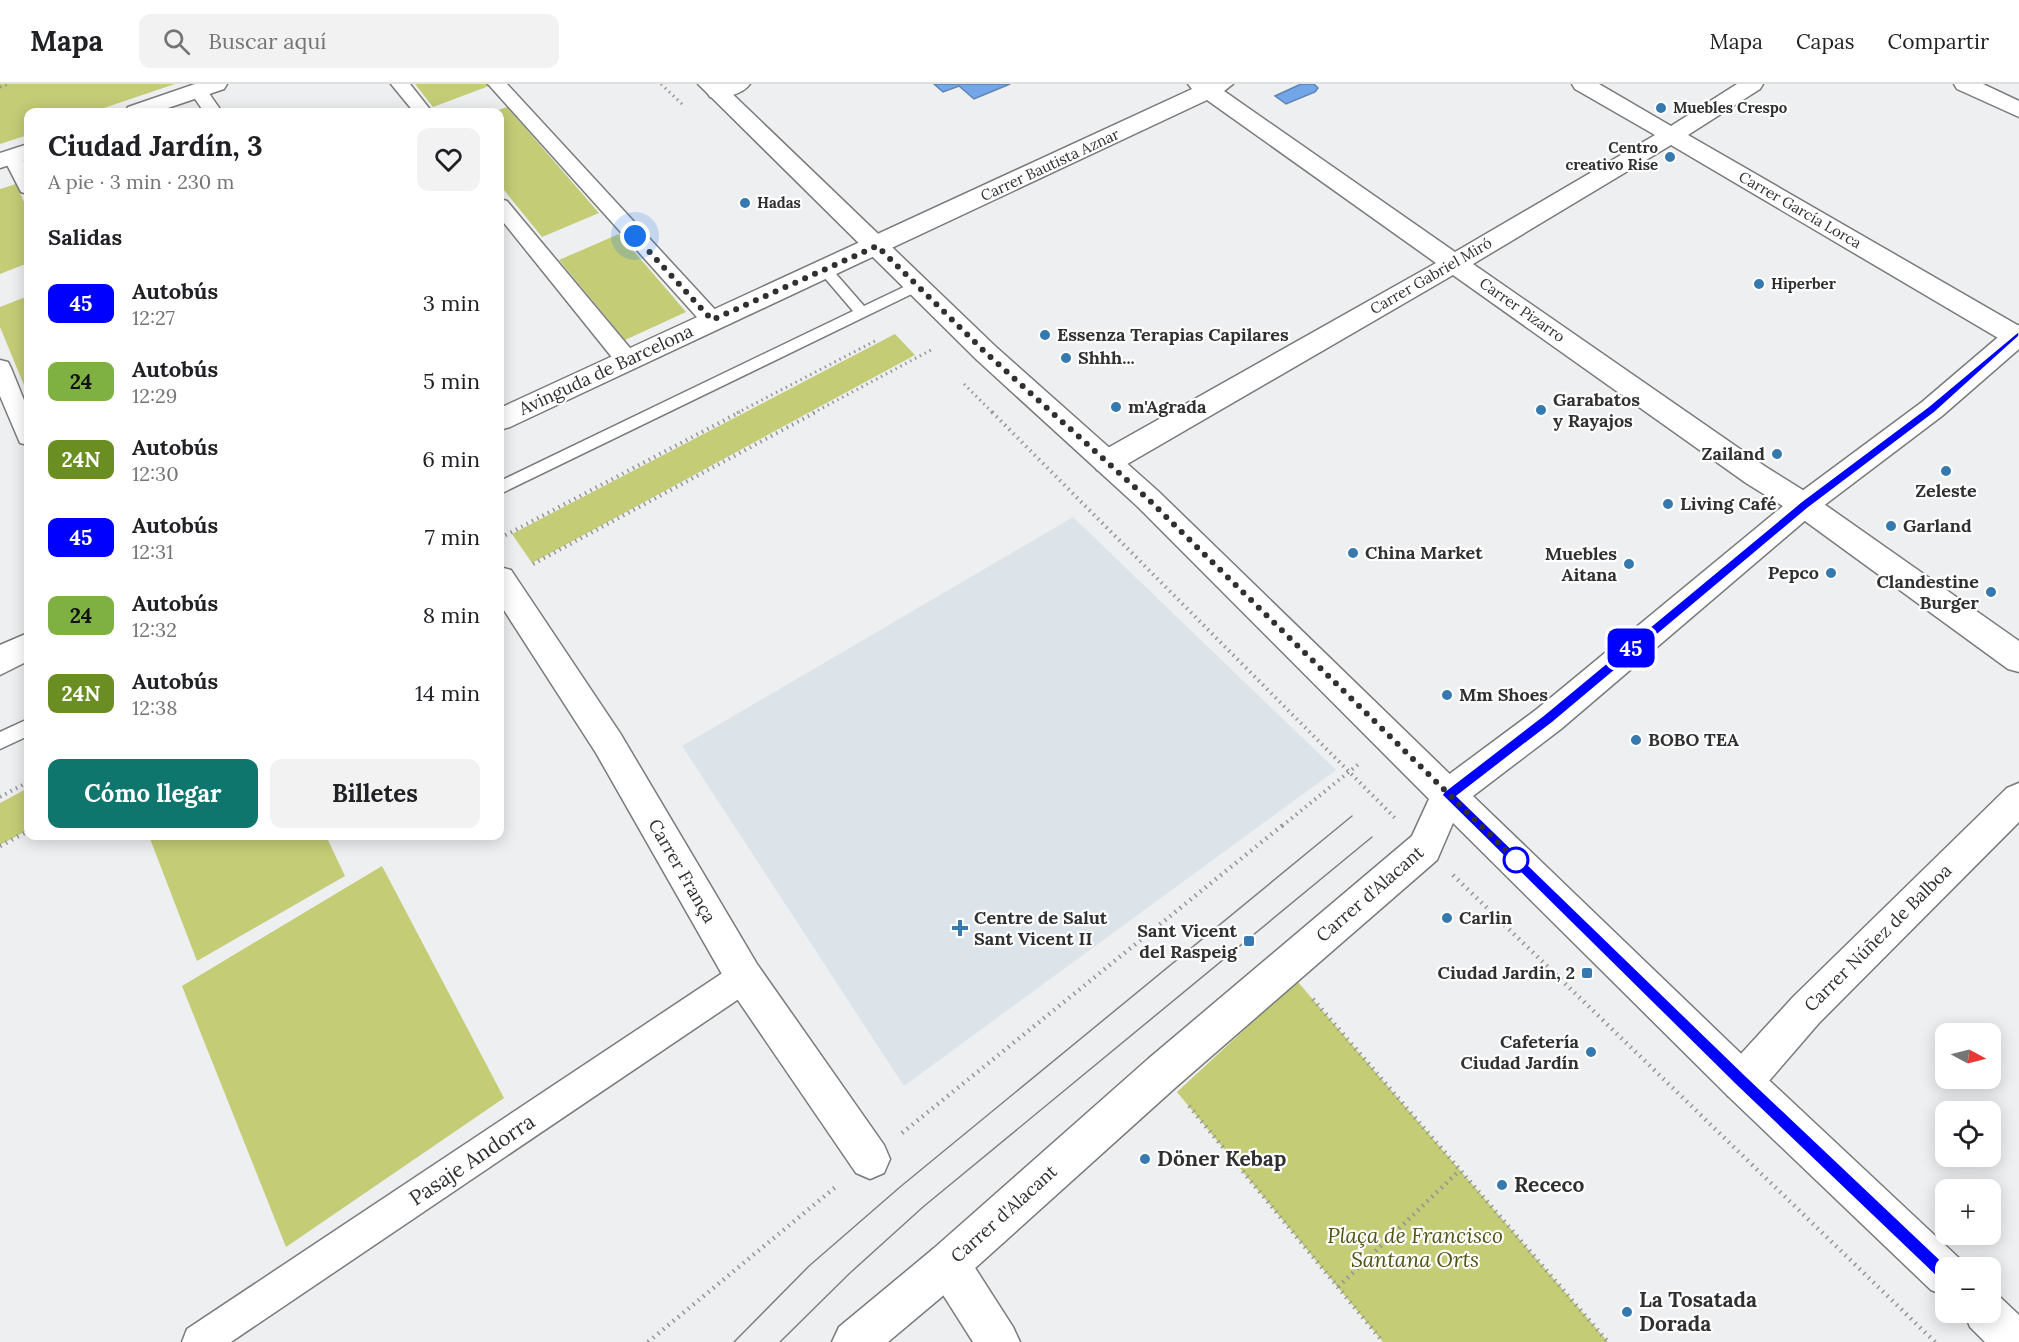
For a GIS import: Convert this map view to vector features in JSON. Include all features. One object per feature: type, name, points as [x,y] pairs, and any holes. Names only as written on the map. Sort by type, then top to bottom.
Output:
[{"type":"street","points":[[400,84],[420,108]]},
{"type":"street","points":[[497,84],[712,320]]},
{"type":"street","name":"Carrer García Lorca","points":[[1583,84],[2018,336]]},
{"type":"street","name":"Carrer Gabriel Miró","points":[[1107,462],[1455,263],[1671,135],[1752,84]]},
{"type":"street","points":[[1965,84],[2019,110]]},
{"type":"street","name":"Carrer Bautista Aznar","points":[[877,246],[1210,86]]},
{"type":"street","name":"Carrer Pizarro","points":[[1210,86],[1455,263],[1756,475],[1804,505],[2019,659]]},
{"type":"street","points":[[147,108],[207,87],[212,108]]},
{"type":"street","points":[[722,87],[877,246],[986,353],[1107,462],[1742,1082],[1935,1265]]},
{"type":"street","points":[[14,157],[24,179]]},
{"type":"street","points":[[504,210],[627,360]]},
{"type":"street","name":"Avinguda de Barcelona","points":[[504,418],[712,320],[877,246]]},
{"type":"street","name":"Carrer d'Alacant","points":[[854,1342],[948,1264],[1162,1073],[1425,848],[1448,795],[1549,719],[1804,505],[1932,409],[2018,336]]},
{"type":"street","points":[[0,368],[24,427]]},
{"type":"street","name":"Carrer França","points":[[504,586],[608,743],[744,977],[870,1159]]},
{"type":"street","points":[[0,661],[24,648]]},
{"type":"street","name":"Carrer Núñez de Balboa","points":[[1742,1082],[1806,1010],[2019,799]]},
{"type":"street","name":"Pasaje Andorra","points":[[200,1342],[744,977]]},
{"type":"street","points":[[948,1264],[998,1342]]},
{"type":"street","points":[[1996,1323],[2016,1342]]},
{"type":"lane","points":[[825,270],[862,312]]},
{"type":"lane","points":[[504,486],[917,286]]},
{"type":"lane","points":[[0,741],[24,729]]},
{"type":"path","points":[[0,87],[10,84]]},
{"type":"path","points":[[504,536],[876,340]]},
{"type":"path","points":[[504,578],[931,350]]},
{"type":"path","points":[[648,1342],[870,1159],[1341,781],[1389,735]]},
{"type":"path","points":[[0,797],[24,784]]},
{"type":"path","points":[[0,846],[24,833]]},
{"type":"path","points":[[1286,968],[1608,1342]]},
{"type":"path","points":[[1162,1073],[1383,1342]]},
{"type":"path","points":[[1338,1287],[1460,1170]]},
{"type":"shaded area","name":"Centre de Salut Sant Vicent II","points":[[1073,517],[1336,770],[904,1086],[682,746]]},
{"type":"green space","points":[[0,84],[175,84],[104,108],[24,108],[24,136],[0,144]]},
{"type":"green space","points":[[415,84],[487,84],[489,86],[433,107]]},
{"type":"green space","points":[[507,107],[599,213],[542,237],[504,190],[504,108]]},
{"type":"green space","points":[[16,184],[24,202],[24,265],[0,274],[0,189]]},
{"type":"green space","points":[[619,234],[686,312],[625,340],[559,260]]},
{"type":"green space","points":[[24,298],[24,385],[0,327],[0,307]]},
{"type":"green space","points":[[895,334],[915,355],[532,563],[512,534]]},
{"type":"green space","points":[[24,790],[24,832],[0,845],[0,803]]},
{"type":"green space","points":[[151,840],[328,840],[345,876],[197,961]]},
{"type":"green space","points":[[382,866],[504,1098],[286,1247],[182,986]]},
{"type":"green space","name":"Plaça de Francisco Santana Orts","points":[[1297,981],[1608,1342],[1383,1342],[1177,1092]]},
{"type":"water","points":[[934,84],[1010,84],[974,99],[959,86],[943,92]]},
{"type":"water","points":[[1301,84],[1314,84],[1318,88],[1315,92],[1286,104],[1275,96]]},
{"type":"tram line","points":[[734,1342],[809,1266],[900,1187],[1352,816]]},
{"type":"tram line","points":[[780,1342],[850,1273],[923,1207],[1372,837]]},
{"type":"bus line","name":"45","points":[[1935,1265],[1742,1082],[1448,795],[1549,719],[1804,505],[1932,409],[2019,334]]},
{"type":"place","name":"Muebles Crespo","points":[[1661,108]]},
{"type":"place","name":"Centro creativo Rise","points":[[1670,157]]},
{"type":"place","name":"Hadas","points":[[745,203]]},
{"type":"place","name":"Hiperber","points":[[1759,284]]},
{"type":"place","name":"Essenza Terapias Capilares","points":[[1045,335]]},
{"type":"place","name":"Shhh...","points":[[1066,358]]},
{"type":"place","name":"m'Agrada","points":[[1116,407]]},
{"type":"place","name":"Garabatos y Rayajos","points":[[1541,410]]},
{"type":"place","name":"Zailand","points":[[1777,454]]},
{"type":"place","name":"Zeleste","points":[[1946,471]]},
{"type":"place","name":"Living Café","points":[[1668,504]]},
{"type":"place","name":"Garland","points":[[1891,526]]},
{"type":"place","name":"China Market","points":[[1353,553]]},
{"type":"place","name":"Muebles Aitana","points":[[1629,564]]},
{"type":"place","name":"Pepco","points":[[1831,573]]},
{"type":"place","name":"Clandestine Burger","points":[[1991,592]]},
{"type":"place","name":"Mm Shoes","points":[[1447,695]]},
{"type":"place","name":"BOBO TEA","points":[[1636,740]]},
{"type":"place","name":"Carlin","points":[[1447,918]]},
{"type":"place","name":"Centre de Salut Sant Vicent II","points":[[960,928]]},
{"type":"place","name":"Sant Vicent del Raspeig","points":[[1249,941]]},
{"type":"place","name":"Ciudad Jardin, 2","points":[[1587,973]]},
{"type":"place","name":"Cafetería Ciudad Jardín","points":[[1591,1052]]},
{"type":"place","name":"Döner Kebap","points":[[1145,1159]]},
{"type":"place","name":"Receco","points":[[1502,1185]]},
{"type":"place","name":"La Tosatada Dorada","points":[[1627,1312]]},
{"type":"route","points":[[635,236],[712,320],[877,246],[986,353],[1148,499],[1516,860]]}]
